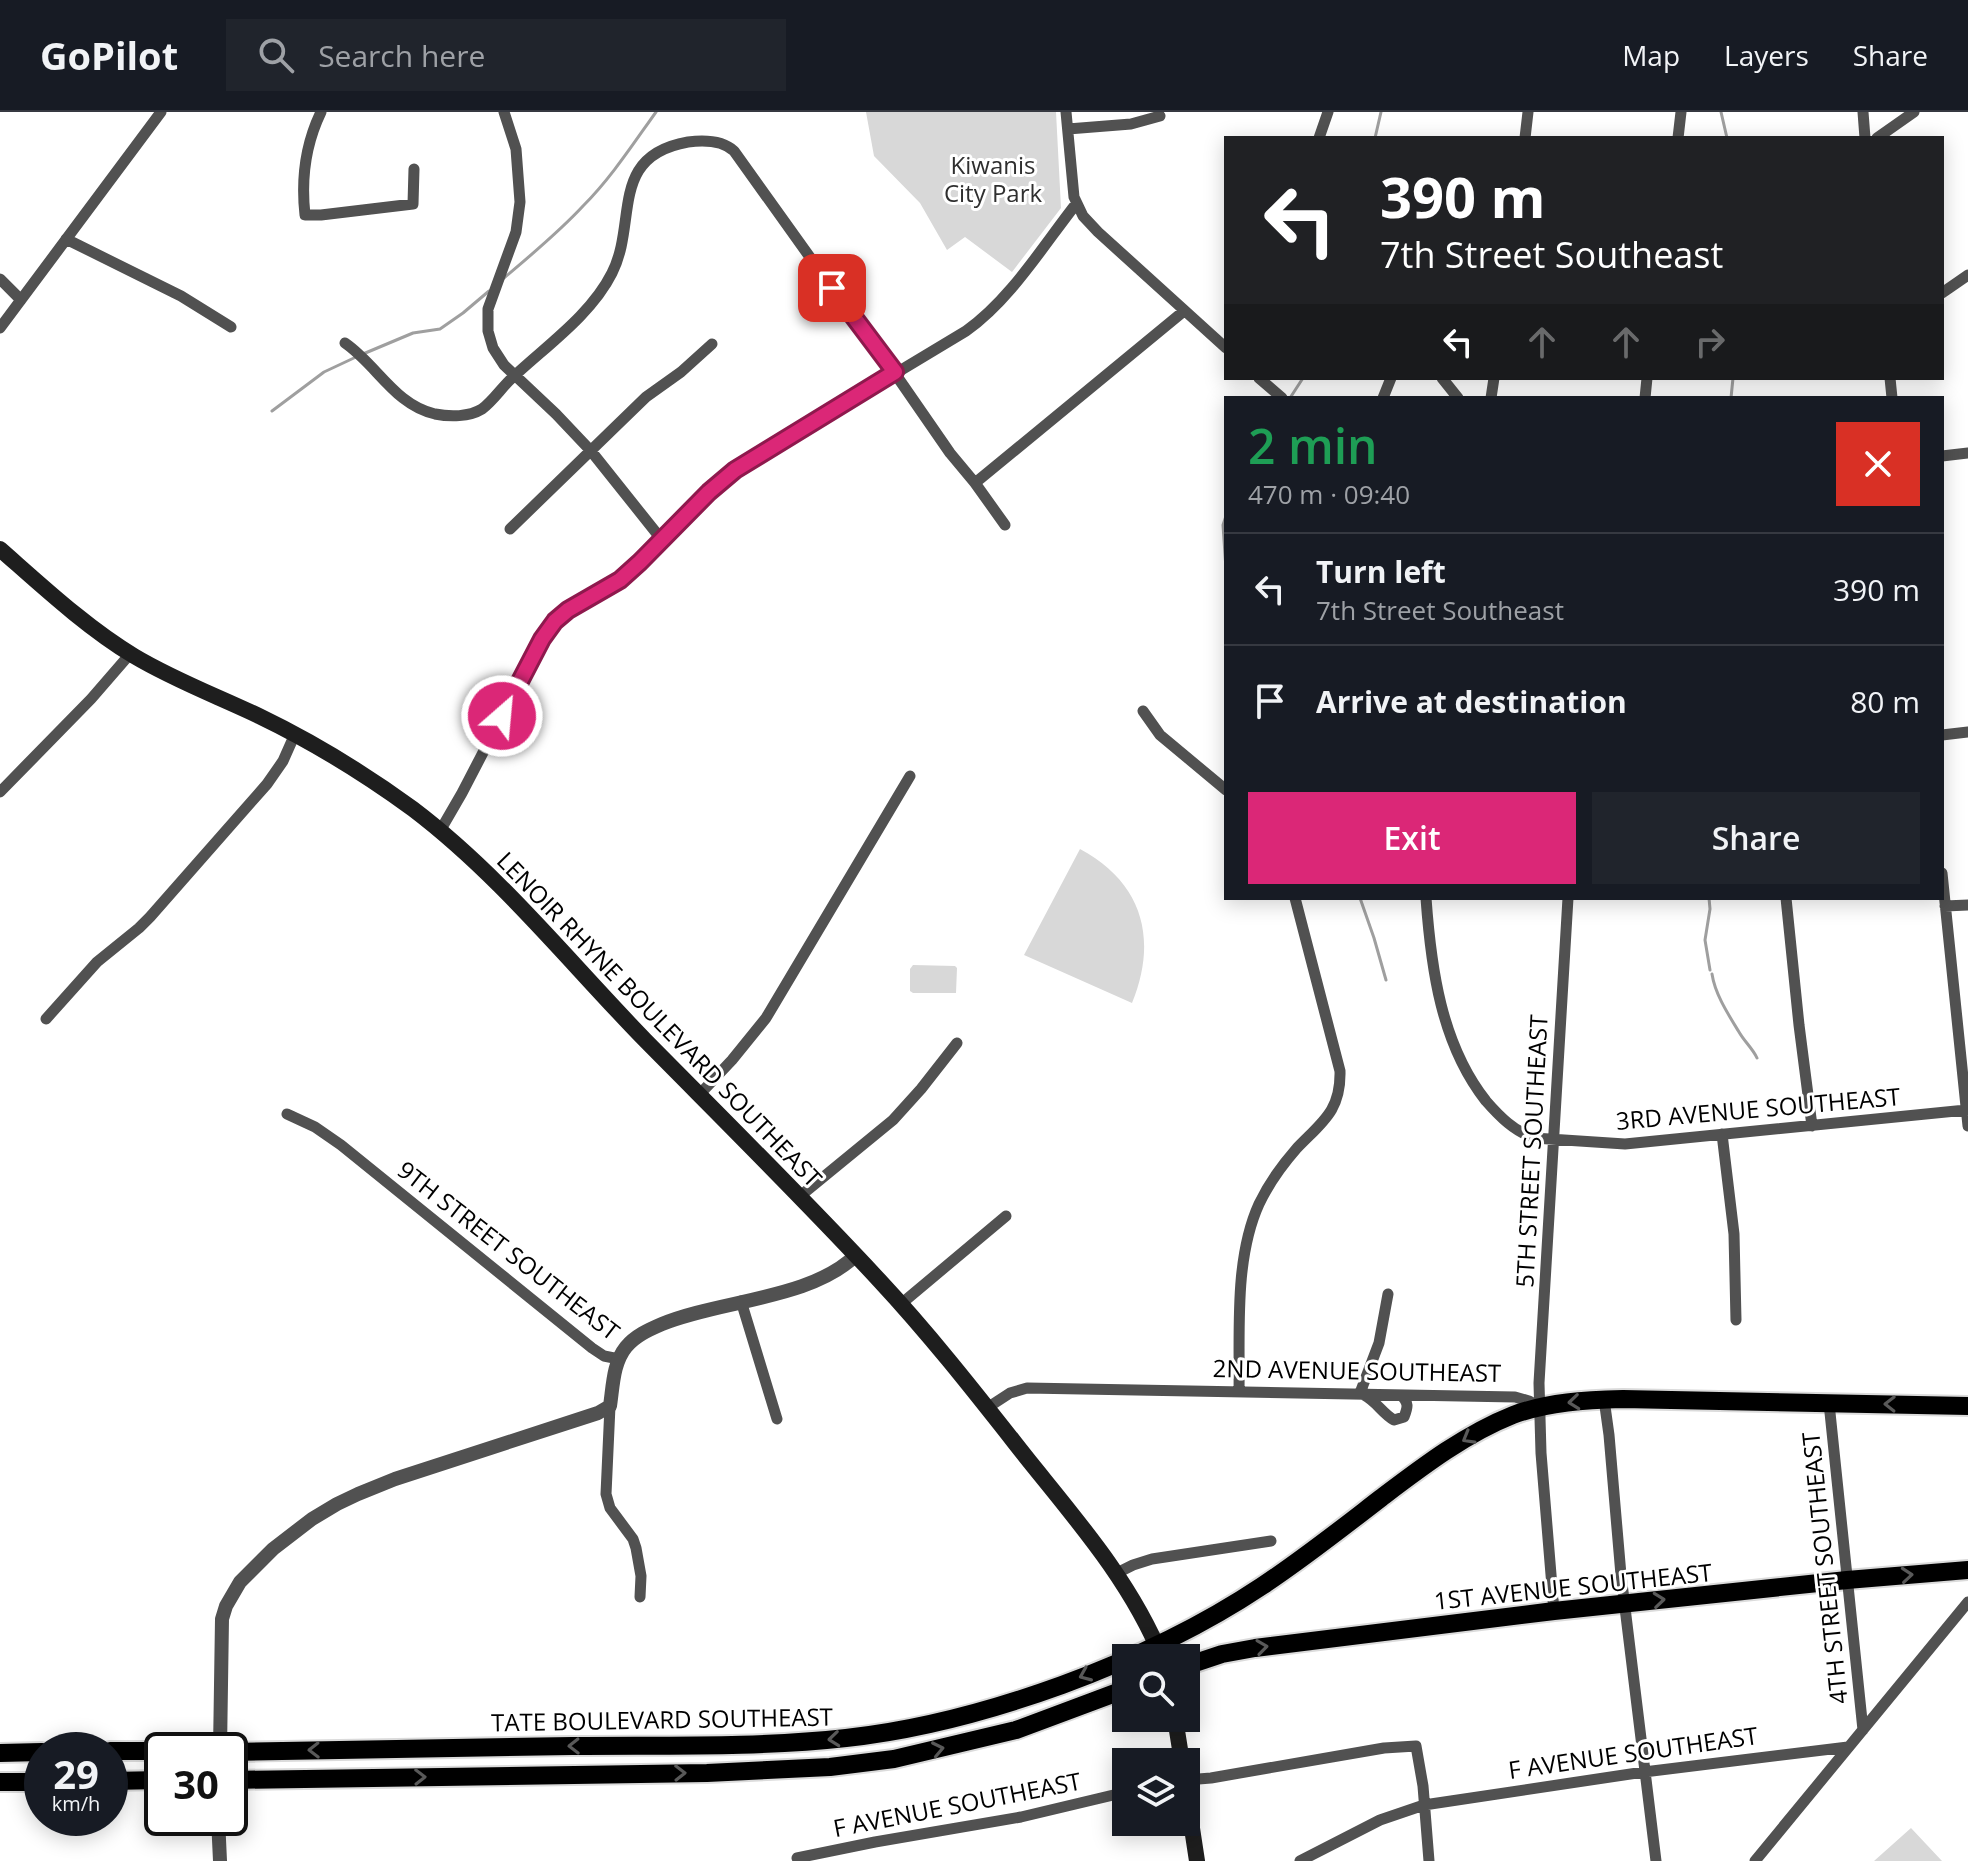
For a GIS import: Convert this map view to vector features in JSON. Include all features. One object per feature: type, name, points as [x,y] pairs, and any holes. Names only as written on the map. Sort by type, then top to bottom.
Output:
[{"type":"main road","name":"LENOIR RHYNE BOULEVARD SOUTHEAST","points":[[0,549],[66,606],[130,654],[295,734],[385,789],[440,831],[492,878],[901,1304],[1117,1573],[1156,1644]]},
{"type":"main road","name":"2ND AVENUE SOUTHEAST","points":[[1539,1407],[1604,1399],[1968,1406]]},
{"type":"main road","name":"TATE BOULEVARD SOUTHEAST","points":[[1171,1644],[1262,1586],[1415,1472],[1499,1421],[1539,1407]]},
{"type":"main road","name":"1ST AVENUE SOUTHEAST","points":[[1200,1661],[1255,1648],[1554,1611],[1968,1570]]},
{"type":"main road","name":"TATE BOULEVARD SOUTHEAST","points":[[248,1752],[769,1745],[852,1738],[994,1708],[1112,1668]]},
{"type":"main road","name":"TATE BOULEVARD SOUTHEAST","points":[[248,1780],[707,1773],[830,1767],[894,1759],[1016,1730],[1112,1694]]},
{"type":"main road","points":[[0,1753],[24,1752]]},
{"type":"main road","points":[[0,1782],[24,1782]]},
{"type":"main road","points":[[1193,1836],[1197,1861]]},
{"type":"street","points":[[0,328],[161,112]]},
{"type":"street","points":[[504,112],[516,149],[519,217],[513,242],[490,301],[487,322],[490,338],[504,365],[591,451],[662,540]]},
{"type":"street","points":[[1066,112],[1072,188],[1083,216],[1224,346]]},
{"type":"street","points":[[1320,136],[1328,112]]},
{"type":"street","points":[[1525,136],[1528,112]]},
{"type":"street","points":[[1678,136],[1681,112]]},
{"type":"street","points":[[1863,112],[1865,136]]},
{"type":"street","points":[[1880,136],[1914,112]]},
{"type":"street","points":[[319,113],[305,165],[305,215],[413,204],[414,169]]},
{"type":"street","points":[[1068,129],[1131,124],[1160,116]]},
{"type":"street","points":[[345,343],[366,359],[404,399],[421,410],[460,416],[480,410],[569,326],[607,284],[620,255],[629,191],[643,166],[663,151],[688,142],[726,145],[734,151],[1005,525]]},
{"type":"street","points":[[440,831],[548,630],[568,610],[620,580],[735,470],[966,331],[992,311],[1076,204]]},
{"type":"street","points":[[66,239],[181,296],[231,327]]},
{"type":"street","points":[[1944,292],[1968,275]]},
{"type":"street","points":[[0,279],[21,300]]},
{"type":"street","points":[[975,483],[1184,311]]},
{"type":"street","points":[[510,529],[646,397],[681,372],[712,344]]},
{"type":"street","points":[[1261,380],[1280,396]]},
{"type":"street","points":[[1444,380],[1456,396]]},
{"type":"street","points":[[1944,456],[1968,453]]},
{"type":"street","points":[[0,791],[91,699],[130,654]]},
{"type":"street","points":[[1143,711],[1160,735],[1224,788]]},
{"type":"street","points":[[1944,735],[1968,732]]},
{"type":"street","points":[[46,1019],[97,962],[150,917],[267,784],[283,761],[295,734]]},
{"type":"street","points":[[699,1095],[766,1018],[910,776]]},
{"type":"street","points":[[1944,895],[1968,1126]]},
{"type":"street","points":[[1239,1392],[1241,1276],[1246,1238],[1275,1177],[1326,1119],[1338,1096],[1340,1083],[1340,1071],[1296,900]]},
{"type":"street","name":"3RD AVENUE SOUTHEAST","points":[[1426,900],[1437,986],[1454,1047],[1487,1102],[1522,1134],[1553,1140],[1625,1144],[1966,1110]]},
{"type":"street","name":"5TH STREET SOUTHEAST","points":[[1554,1611],[1539,1383],[1568,900]]},
{"type":"street","points":[[1786,900],[1812,1126]]},
{"type":"street","points":[[1945,906],[1968,905]]},
{"type":"street","points":[[799,1197],[893,1120],[957,1043]]},
{"type":"street","name":"9TH STREET SOUTHEAST","points":[[287,1114],[315,1127],[341,1145],[592,1348],[604,1356],[619,1359],[610,1406],[606,1494],[610,1508],[636,1548],[641,1576],[640,1597]]},
{"type":"street","points":[[1722,1134],[1734,1234],[1736,1320]]},
{"type":"street","points":[[901,1304],[1006,1216]]},
{"type":"street","points":[[619,1359],[632,1340],[658,1326],[691,1314],[785,1291],[827,1276],[856,1255]]},
{"type":"street","points":[[1388,1294],[1379,1343],[1360,1393],[1372,1399],[1384,1415],[1394,1420],[1404,1417],[1408,1407],[1401,1395]]},
{"type":"street","points":[[741,1301],[777,1419]]},
{"type":"street","name":"2ND AVENUE SOUTHEAST","points":[[987,1408],[1010,1393],[1027,1388],[1515,1397],[1539,1407]]},
{"type":"street","points":[[1604,1399],[1624,1603],[1656,1861]]},
{"type":"street","name":"4TH STREET SOUTHEAST","points":[[1829,1403],[1863,1730]]},
{"type":"street","points":[[221,1732],[221,1628],[226,1606],[251,1570],[276,1546],[312,1519],[352,1496],[395,1479],[586,1418],[610,1406]]},
{"type":"street","points":[[1117,1573],[1152,1559],[1271,1541]]},
{"type":"street","points":[[1755,1861],[1968,1602]]},
{"type":"street","points":[[1200,1779],[1384,1748],[1416,1746],[1429,1861]]},
{"type":"street","name":"F AVENUE SOUTHEAST","points":[[1300,1861],[1380,1820],[1424,1805],[1644,1772],[1848,1747]]},
{"type":"street","name":"F AVENUE SOUTHEAST","points":[[797,1858],[1021,1817],[1112,1795]]},
{"type":"street","points":[[219,1836],[220,1861]]},
{"type":"green space","name":"Kiwanis City Park","points":[[866,112],[1056,112],[1061,208],[1012,272],[965,237],[947,250],[920,203],[874,156]]},
{"type":"green space","points":[[1080,849],[1118,878],[1131,896],[1139,915],[1144,935],[1144,957],[1132,1003],[1024,955]]},
{"type":"green space","points":[[913,965],[955,966],[956,993],[913,993],[910,991],[910,969]]},
{"type":"green space","points":[[1911,1828],[1942,1861],[1874,1861]]},
{"type":"waterway","points":[[504,278],[555,234],[593,195],[656,112]]},
{"type":"waterway","points":[[1375,136],[1381,112]]},
{"type":"waterway","points":[[1721,112],[1727,136]]},
{"type":"waterway","points":[[363,354],[413,333],[440,329],[489,291]]},
{"type":"waterway","points":[[272,411],[324,372],[356,357]]},
{"type":"waterway","points":[[1291,396],[1302,380]]},
{"type":"waterway","points":[[1731,396],[1733,380]]},
{"type":"waterway","points":[[1224,522],[1224,540]]},
{"type":"waterway","points":[[1361,900],[1386,980]]},
{"type":"waterway","points":[[1709,900],[1705,940],[1710,970]]},
{"type":"waterway","points":[[1712,974],[1722,1004],[1757,1058]]},
{"type":"route","points":[[502,716],[542,639],[555,621],[620,580],[735,470],[895,372],[832,288]]}]
